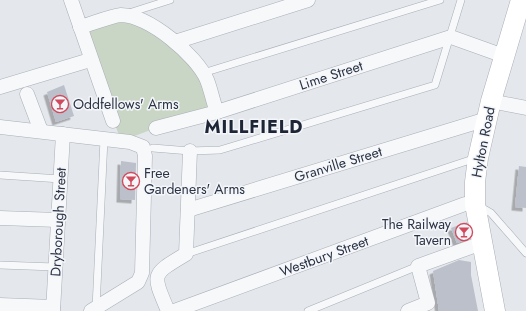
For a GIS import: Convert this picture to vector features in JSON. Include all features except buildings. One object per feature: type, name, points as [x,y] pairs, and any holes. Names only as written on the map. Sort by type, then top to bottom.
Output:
[{"type":"street","points":[[71,0],[90,60],[113,121]]},
{"type":"street","points":[[175,42],[308,0]]},
{"type":"street","name":"Hylton Road","points":[[495,311],[475,204],[475,182],[478,158],[489,110],[520,0]]},
{"type":"street","points":[[80,27],[121,15],[143,20],[153,25],[175,42],[203,73],[207,80],[217,112]]},
{"type":"street","points":[[450,37],[504,56]]},
{"type":"street","name":"Lime Street","points":[[156,128],[217,112],[450,37]]},
{"type":"street","points":[[0,87],[90,60]]},
{"type":"street","points":[[27,94],[41,131]]},
{"type":"street","points":[[489,110],[526,108]]},
{"type":"street","name":"Granville Street","points":[[188,210],[489,110]]},
{"type":"street","points":[[0,127],[130,142],[143,147],[142,273],[138,282],[94,310]]},
{"type":"street","name":"Dryborough Street","points":[[53,309],[63,134]]},
{"type":"street","points":[[168,311],[157,285],[157,273],[186,254],[190,151]]},
{"type":"street","name":"Westbury Street","points":[[174,311],[465,204],[475,204]]},
{"type":"street","points":[[0,218],[58,220]]},
{"type":"street","points":[[408,311],[429,307],[418,266],[482,243]]},
{"type":"street","points":[[0,305],[53,309]]},
{"type":"lane","points":[[121,15],[170,0]]},
{"type":"lane","points":[[203,73],[440,0]]},
{"type":"lane","points":[[153,148],[190,151],[220,150],[434,85],[461,0]]},
{"type":"lane","points":[[94,310],[104,139]]},
{"type":"lane","points":[[186,254],[478,158]]},
{"type":"lane","points":[[0,175],[61,179]]},
{"type":"lane","points":[[475,204],[491,213],[526,253]]},
{"type":"lane","points":[[0,265],[55,267]]},
{"type":"lane","points":[[308,311],[418,266]]},
{"type":"green space","points":[[134,18],[194,62],[217,112],[156,128],[121,141],[80,27]]},
{"type":"place","name":"Oddfellows' Arms","points":[[60,104]]},
{"type":"place","name":"Free Gardeners' Arms","points":[[131,181]]},
{"type":"place","name":"The Railway Tavern","points":[[464,232]]},
{"type":"district","name":"MILLFIELD","points":[[254,127]]}]
